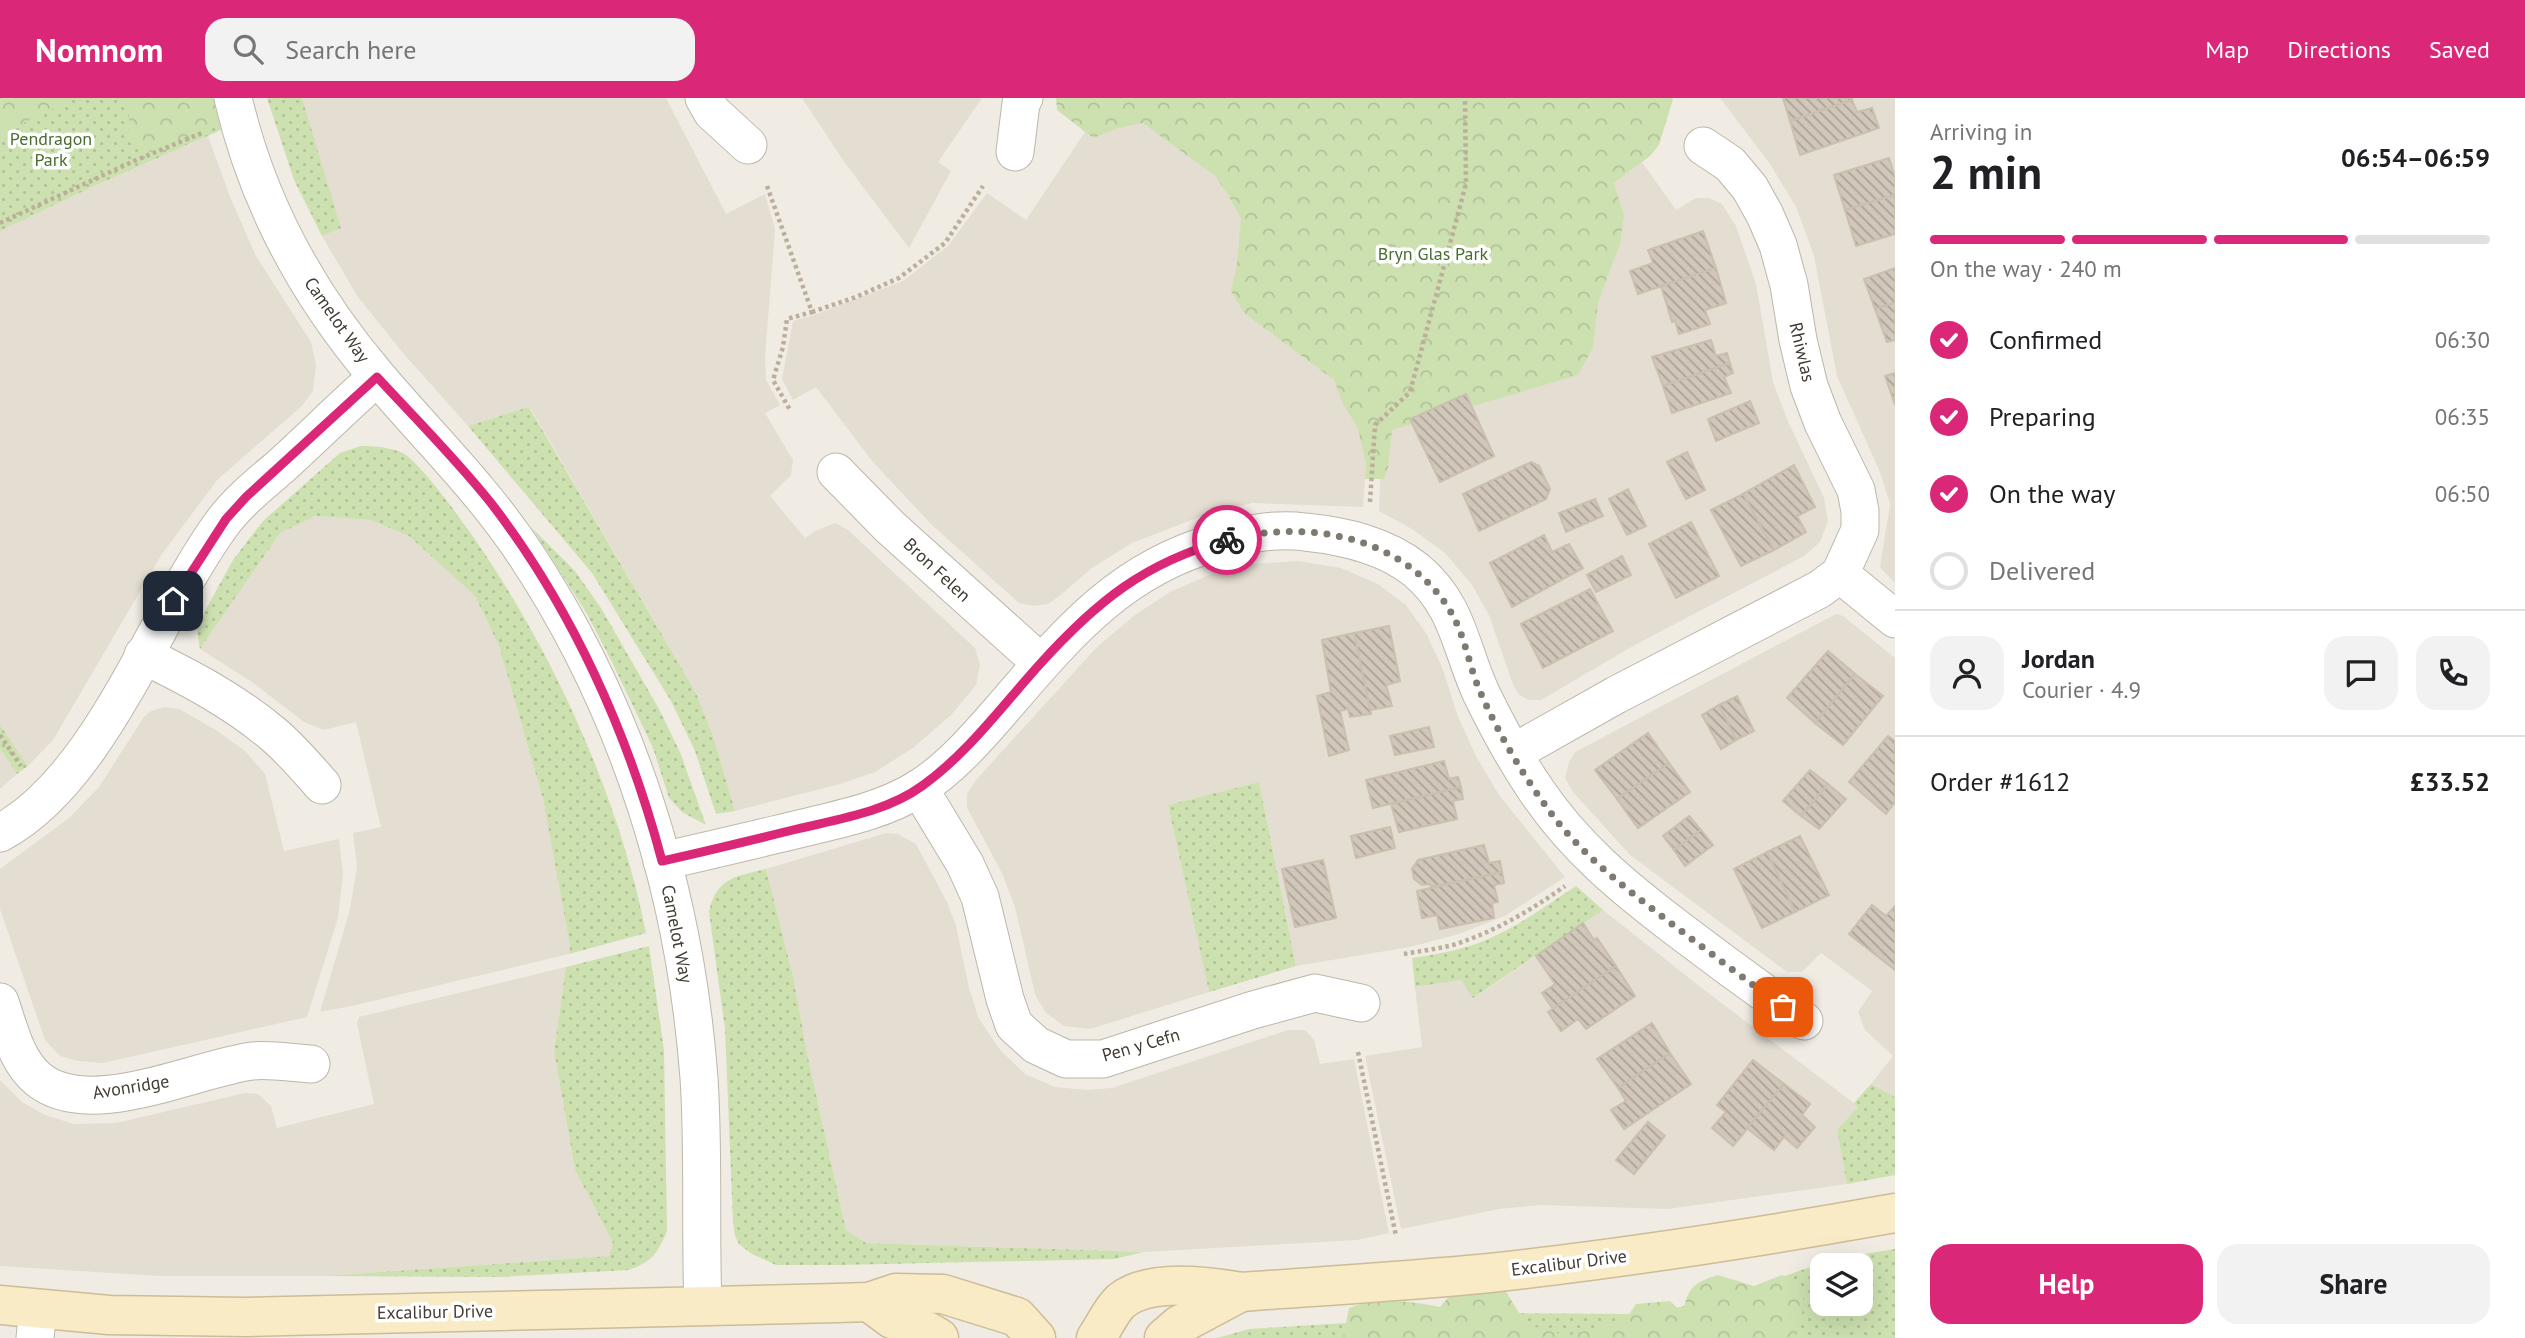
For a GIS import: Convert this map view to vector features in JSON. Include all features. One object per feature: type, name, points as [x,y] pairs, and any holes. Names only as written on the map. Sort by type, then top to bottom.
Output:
[{"type":"street","name":"Camelot Way","points":[[233,98],[250,159],[291,253],[347,338],[377,377],[491,504],[563,614],[598,682],[626,748],[646,803],[680,931],[699,1080],[703,1305]]},
{"type":"street","points":[[704,98],[712,112],[748,145]]},
{"type":"street","points":[[1015,152],[1021,103],[1024,98]]},
{"type":"street","name":"Rhiwlas","points":[[1703,146],[1730,164],[1750,188],[1778,245],[1789,285],[1809,386],[1856,490],[1860,511],[1860,530],[1840,574]]},
{"type":"street","points":[[0,833],[41,804],[91,745],[184,582],[226,519],[246,497],[377,377]]},
{"type":"street","name":"Bron Felen","points":[[836,472],[890,527],[1041,663]]},
{"type":"street","points":[[662,861],[884,806],[919,788],[945,768],[983,731],[1041,663],[1085,617],[1117,589],[1156,566],[1194,549],[1250,533],[1293,530],[1331,535],[1367,544],[1395,556],[1417,571],[1437,593],[1453,616],[1479,690],[1513,753],[1561,826],[1597,863],[1650,907],[1804,1021]]},
{"type":"street","points":[[1513,753],[1707,646],[1820,589],[1840,574],[1895,619]]},
{"type":"street","points":[[143,655],[211,690],[246,713],[274,735],[322,785]]},
{"type":"street","name":"Pen y Cefn","points":[[919,788],[965,864],[979,897],[1014,1025],[1036,1045],[1066,1059],[1103,1059],[1253,1010],[1315,993],[1361,1003]]},
{"type":"street","name":"Avonridge","points":[[0,1002],[22,1061],[39,1080],[64,1092],[94,1095],[139,1090],[253,1061],[311,1063]]},
{"type":"street","name":"Excalibur Drive","points":[[1096,1338],[1119,1302],[1140,1292],[1162,1287],[1204,1286],[1241,1292],[1424,1279],[1606,1259],[1771,1235],[1895,1213]]},
{"type":"street","name":"Excalibur Drive","points":[[1164,1338],[1179,1325],[1241,1292]]},
{"type":"street","name":"Excalibur Drive","points":[[0,1305],[36,1324],[109,1315],[246,1317],[869,1302],[896,1293],[943,1294],[1017,1317],[1037,1338]]},
{"type":"street","points":[[869,1302],[892,1319],[939,1338]]},
{"type":"path","points":[[1370,512],[1375,425],[1410,391],[1466,184],[1465,98]]},
{"type":"path","points":[[0,223],[134,160],[213,128]]},
{"type":"path","points":[[767,186],[812,312]]},
{"type":"path","points":[[790,410],[773,380],[783,347],[786,319],[812,312],[899,278],[945,243],[984,186]]},
{"type":"path","points":[[0,735],[23,770]]},
{"type":"path","points":[[1404,954],[1451,945],[1494,930],[1540,904],[1568,884]]},
{"type":"path","points":[[1358,1052],[1396,1236]]},
{"type":"shaded area","points":[[302,98],[666,98],[726,214],[765,194],[775,229],[765,357],[766,380],[780,405],[765,413],[793,460],[791,475],[770,496],[805,538],[835,523],[848,530],[975,648],[980,665],[976,685],[951,715],[913,748],[875,772],[840,784],[735,811],[713,736],[696,693],[530,407],[468,426],[358,297],[322,236],[340,228]]},
{"type":"shaded area","points":[[802,98],[982,98],[938,162],[951,171],[909,248],[845,163]]},
{"type":"shaded area","points":[[1720,98],[1895,98],[1895,583],[1880,567],[1890,504],[1880,472],[1837,376],[1814,256],[1796,207],[1770,164]]},
{"type":"shaded area","points":[[1118,106],[1215,176],[1228,195],[1342,382],[1364,429],[1366,465],[1363,507],[1252,503],[1199,517],[1132,543],[1092,568],[1048,604],[1034,606],[1019,603],[933,526],[872,461],[816,387],[793,400],[782,379],[793,321],[903,281],[948,246],[987,193],[1026,220],[1085,132],[1093,138]]},
{"type":"shaded area","points":[[208,136],[230,197],[256,256],[311,342],[316,365],[313,391],[302,406],[218,479],[162,554],[53,740],[28,766],[0,725],[0,231]]},
{"type":"shaded area","points":[[1642,162],[1676,210],[1696,198],[1709,198],[1722,204],[1736,226],[1756,284],[1773,382],[1824,498],[1828,521],[1820,542],[1804,556],[1633,646],[1541,700],[1529,700],[1519,695],[1512,682],[1489,615],[1472,585],[1445,553],[1412,529],[1379,511],[1382,433],[1614,183]]},
{"type":"shaded area","points":[[316,516],[370,520],[409,536],[475,596],[499,646],[543,799],[570,946],[569,954],[320,1012],[350,909],[357,867],[353,833],[381,827],[356,722],[324,730],[304,722],[252,682],[200,649],[280,533]]},
{"type":"shaded area","points":[[1299,561],[1341,568],[1378,584],[1406,605],[1426,633],[1442,667],[1458,717],[1476,756],[1499,795],[1565,877],[1505,916],[1459,934],[1410,947],[1296,966],[1259,782],[1168,805],[1209,992],[1090,1029],[1064,1026],[1045,1012],[1035,994],[1015,907],[1002,873],[967,808],[967,794],[976,780],[1098,646],[1135,615],[1170,592],[1216,572],[1251,564]]},
{"type":"shaded area","points":[[1836,614],[1843,616],[1895,658],[1895,1097],[1871,1084],[1893,1056],[1865,1030],[1858,1012],[1872,991],[1821,953],[1802,972],[1787,972],[1630,855],[1573,792],[1565,778],[1575,752]]},
{"type":"shaded area","points":[[165,707],[179,709],[216,730],[245,751],[265,774],[284,851],[339,839],[343,874],[338,918],[307,1017],[103,1063],[78,1061],[60,1056],[45,1040],[0,909],[0,869],[69,818],[99,787],[144,717],[151,711]]},
{"type":"shaded area","points":[[0,749],[17,774],[0,789]]},
{"type":"shaded area","points":[[886,833],[898,834],[916,844],[947,902],[956,926],[969,988],[979,1019],[1001,1051],[1025,1074],[1055,1087],[1087,1090],[1112,1088],[1288,1030],[1305,1030],[1314,1040],[1320,1064],[1354,1059],[1389,1233],[1357,1240],[1144,1252],[866,1243],[846,1230],[793,976],[766,869]]},
{"type":"shaded area","points":[[1603,910],[1859,1107],[1837,1130],[1847,1184],[1668,1209],[1541,1205],[1499,1209],[1401,1229],[1365,1056],[1422,1047],[1415,987],[1461,980],[1474,998]]},
{"type":"shaded area","points":[[566,967],[554,1051],[575,1170],[613,1243],[609,1256],[323,1276],[159,1276],[0,1266],[0,1080],[22,1102],[45,1115],[74,1124],[116,1123],[245,1093],[258,1094],[271,1106],[277,1128],[374,1104],[357,1023],[359,1017]]},
{"type":"green space","name":"Pendragon Park","points":[[0,98],[213,98],[221,130],[0,231]]},
{"type":"green space","points":[[0,98],[76,98],[5,132],[0,140]]},
{"type":"green space","points":[[126,98],[213,98],[217,118],[195,139],[177,149],[140,151],[128,141],[129,114]]},
{"type":"green space","points":[[267,98],[302,98],[341,228],[322,236],[294,180]]},
{"type":"green space","name":"Bryn Glas Park","points":[[1056,98],[1673,99],[1659,145],[1650,156],[1614,183],[1624,216],[1620,244],[1598,302],[1593,347],[1578,375],[1392,430],[1384,479],[1365,479],[1366,465],[1358,428],[1343,404],[1334,380],[1244,313],[1231,291],[1237,264],[1241,219],[1215,176],[1142,123],[1093,138],[1057,110]]},
{"type":"green space","points":[[529,407],[696,693],[713,736],[735,811],[716,814],[695,751],[671,701],[592,573],[468,426]]},
{"type":"green space","points":[[361,446],[398,451],[416,464],[456,513],[518,608],[547,659],[597,768],[617,823],[646,933],[569,954],[570,946],[543,799],[499,646],[475,596],[409,536],[370,520],[316,516],[280,533],[200,649],[197,630],[206,609],[233,560],[263,521],[340,453]]},
{"type":"green space","points":[[532,528],[575,571],[601,608],[659,709],[680,752],[706,825],[682,812],[669,798],[653,748],[612,662],[586,612]]},
{"type":"green space","points":[[0,725],[28,766],[17,774],[0,749]]},
{"type":"green space","points":[[1259,782],[1296,966],[1209,992],[1168,805]]},
{"type":"green space","points":[[766,869],[793,976],[846,1230],[866,1243],[1144,1252],[1114,1259],[776,1265],[752,1254],[739,1244],[733,1222],[725,1029],[709,912],[722,885],[737,877]]},
{"type":"green space","points":[[1576,886],[1603,910],[1473,998],[1461,980],[1415,987],[1412,958],[1459,949],[1486,940],[1521,922]]},
{"type":"green space","points":[[649,946],[664,1050],[667,1231],[653,1256],[629,1270],[501,1277],[323,1276],[609,1256],[613,1243],[575,1170],[554,1051],[566,967]]},
{"type":"green space","points":[[1871,1084],[1895,1097],[1895,1175],[1847,1184],[1837,1130],[1858,1107],[1854,1103]]},
{"type":"green space","points":[[1895,1249],[1895,1338],[1217,1338],[1249,1329],[1504,1313],[1627,1314],[1680,1307],[1731,1295],[1810,1267],[1810,1316],[1873,1316],[1873,1253],[1870,1253]]},
{"type":"green space","points":[[1718,1275],[1754,1286],[1782,1275],[1800,1282],[1803,1310],[1794,1338],[1343,1338],[1349,1308],[1359,1304],[1394,1301],[1440,1307],[1453,1292],[1503,1287],[1526,1324],[1567,1336],[1626,1319],[1636,1304],[1670,1301],[1683,1313],[1693,1287]]},
{"type":"building","points":[[1783,98],[1852,98],[1852,100],[1790,121]]},
{"type":"building","points":[[1852,100],[1857,112],[1872,108],[1879,128],[1800,155],[1790,121]]},
{"type":"building","points":[[1889,158],[1895,177],[1895,195],[1845,210],[1834,175]]},
{"type":"building","points":[[1895,195],[1895,234],[1856,246],[1845,210]]},
{"type":"building","points":[[1703,231],[1716,268],[1638,294],[1630,271],[1653,263],[1648,250]]},
{"type":"building","points":[[1716,268],[1726,303],[1705,310],[1710,324],[1679,334],[1675,321],[1672,322],[1661,286]]},
{"type":"building","points":[[1895,268],[1895,303],[1875,309],[1864,279]]},
{"type":"building","points":[[1895,303],[1895,340],[1887,342],[1875,309]]},
{"type":"building","points":[[1711,340],[1716,356],[1727,353],[1730,363],[1663,386],[1652,357]]},
{"type":"building","points":[[1730,363],[1733,373],[1724,377],[1731,393],[1672,413],[1663,386]]},
{"type":"building","points":[[1895,373],[1895,405],[1885,376]]},
{"type":"building","points":[[1466,394],[1494,456],[1440,482],[1410,419]]},
{"type":"building","points":[[1750,401],[1759,423],[1716,441],[1708,419]]},
{"type":"building","points":[[1687,452],[1705,490],[1686,499],[1667,462]]},
{"type":"building","points":[[1531,462],[1539,466],[1550,489],[1546,499],[1479,531],[1463,494]]},
{"type":"building","points":[[1794,465],[1815,507],[1797,516],[1806,532],[1774,550],[1743,494]]},
{"type":"building","points":[[1628,489],[1646,526],[1627,535],[1609,499]]},
{"type":"building","points":[[1743,494],[1774,550],[1741,566],[1711,510]]},
{"type":"building","points":[[1595,499],[1603,516],[1566,532],[1559,513]]},
{"type":"building","points":[[1691,522],[1719,576],[1676,598],[1649,544]]},
{"type":"building","points":[[1544,535],[1552,552],[1569,544],[1583,568],[1512,607],[1490,563]]},
{"type":"building","points":[[1622,556],[1631,575],[1596,592],[1587,575]]},
{"type":"building","points":[[1590,589],[1613,631],[1543,668],[1521,624]]},
{"type":"building","points":[[1389,626],[1400,681],[1386,685],[1392,706],[1370,710],[1354,633]]},
{"type":"building","points":[[1354,633],[1371,714],[1350,717],[1348,709],[1340,711],[1349,750],[1329,756],[1317,696],[1331,692],[1322,640]]},
{"type":"building","points":[[1828,651],[1855,674],[1815,723],[1787,698]]},
{"type":"building","points":[[1855,674],[1883,696],[1843,745],[1815,723]]},
{"type":"building","points":[[1737,696],[1754,731],[1736,740],[1719,705]]},
{"type":"building","points":[[1719,705],[1736,740],[1721,749],[1702,715]]},
{"type":"building","points":[[1429,727],[1434,747],[1395,755],[1390,736]]},
{"type":"building","points":[[1648,733],[1669,763],[1617,799],[1595,770]]},
{"type":"building","points":[[1888,736],[1895,741],[1895,802],[1886,814],[1849,782]]},
{"type":"building","points":[[1444,761],[1449,779],[1458,777],[1461,787],[1373,808],[1366,780]]},
{"type":"building","points":[[1669,763],[1690,792],[1638,828],[1617,799]]},
{"type":"building","points":[[1810,770],[1828,784],[1801,816],[1783,801]]},
{"type":"building","points":[[1828,784],[1846,799],[1819,829],[1801,816]]},
{"type":"building","points":[[1461,787],[1463,799],[1453,801],[1457,819],[1399,832],[1391,804]]},
{"type":"building","points":[[1689,816],[1701,830],[1674,850],[1663,836]]},
{"type":"building","points":[[1390,827],[1395,848],[1356,858],[1351,836]]},
{"type":"building","points":[[1701,830],[1713,845],[1685,866],[1674,850]]},
{"type":"building","points":[[1800,836],[1829,895],[1795,912],[1767,852]]},
{"type":"building","points":[[1484,845],[1489,863],[1500,861],[1502,872],[1431,887],[1430,884],[1422,885],[1414,879],[1412,869],[1418,860]]},
{"type":"building","points":[[1767,852],[1795,912],[1762,928],[1734,869]]},
{"type":"building","points":[[1323,860],[1336,918],[1295,927],[1282,869]]},
{"type":"building","points":[[1502,872],[1504,883],[1494,885],[1498,902],[1492,903],[1494,918],[1440,929],[1437,915],[1422,918],[1417,891]]},
{"type":"building","points":[[1872,905],[1886,916],[1895,906],[1895,970],[1849,934]]},
{"type":"building","points":[[1583,923],[1616,966],[1553,1009],[1542,993],[1555,984],[1536,956]]},
{"type":"building","points":[[1616,966],[1635,996],[1586,1029],[1578,1019],[1561,1031],[1548,1012]]},
{"type":"building","points":[[1652,1023],[1670,1053],[1618,1088],[1597,1059]]},
{"type":"building","points":[[1670,1053],[1691,1084],[1624,1129],[1611,1110],[1626,1101],[1618,1088]]},
{"type":"building","points":[[1753,1060],[1784,1084],[1733,1146],[1712,1128],[1726,1112],[1717,1105]]},
{"type":"building","points":[[1784,1084],[1810,1104],[1802,1115],[1815,1127],[1797,1148],[1784,1137],[1774,1150],[1747,1128]]},
{"type":"building","points":[[1648,1122],[1665,1136],[1634,1174],[1616,1160]]},
{"type":"way so far","points":[[1227,540],[1250,533],[1293,530],[1331,535],[1367,544],[1395,556],[1417,571],[1453,616],[1479,690],[1513,753],[1561,826],[1622,886],[1783,1007]]},
{"type":"route","points":[[173,601],[210,540],[246,497],[377,377],[491,504],[563,614],[598,682],[626,748],[646,803],[662,861],[884,806],[919,788],[945,768],[983,731],[1041,663],[1085,617],[1117,589],[1156,566],[1194,549],[1227,540]]}]
